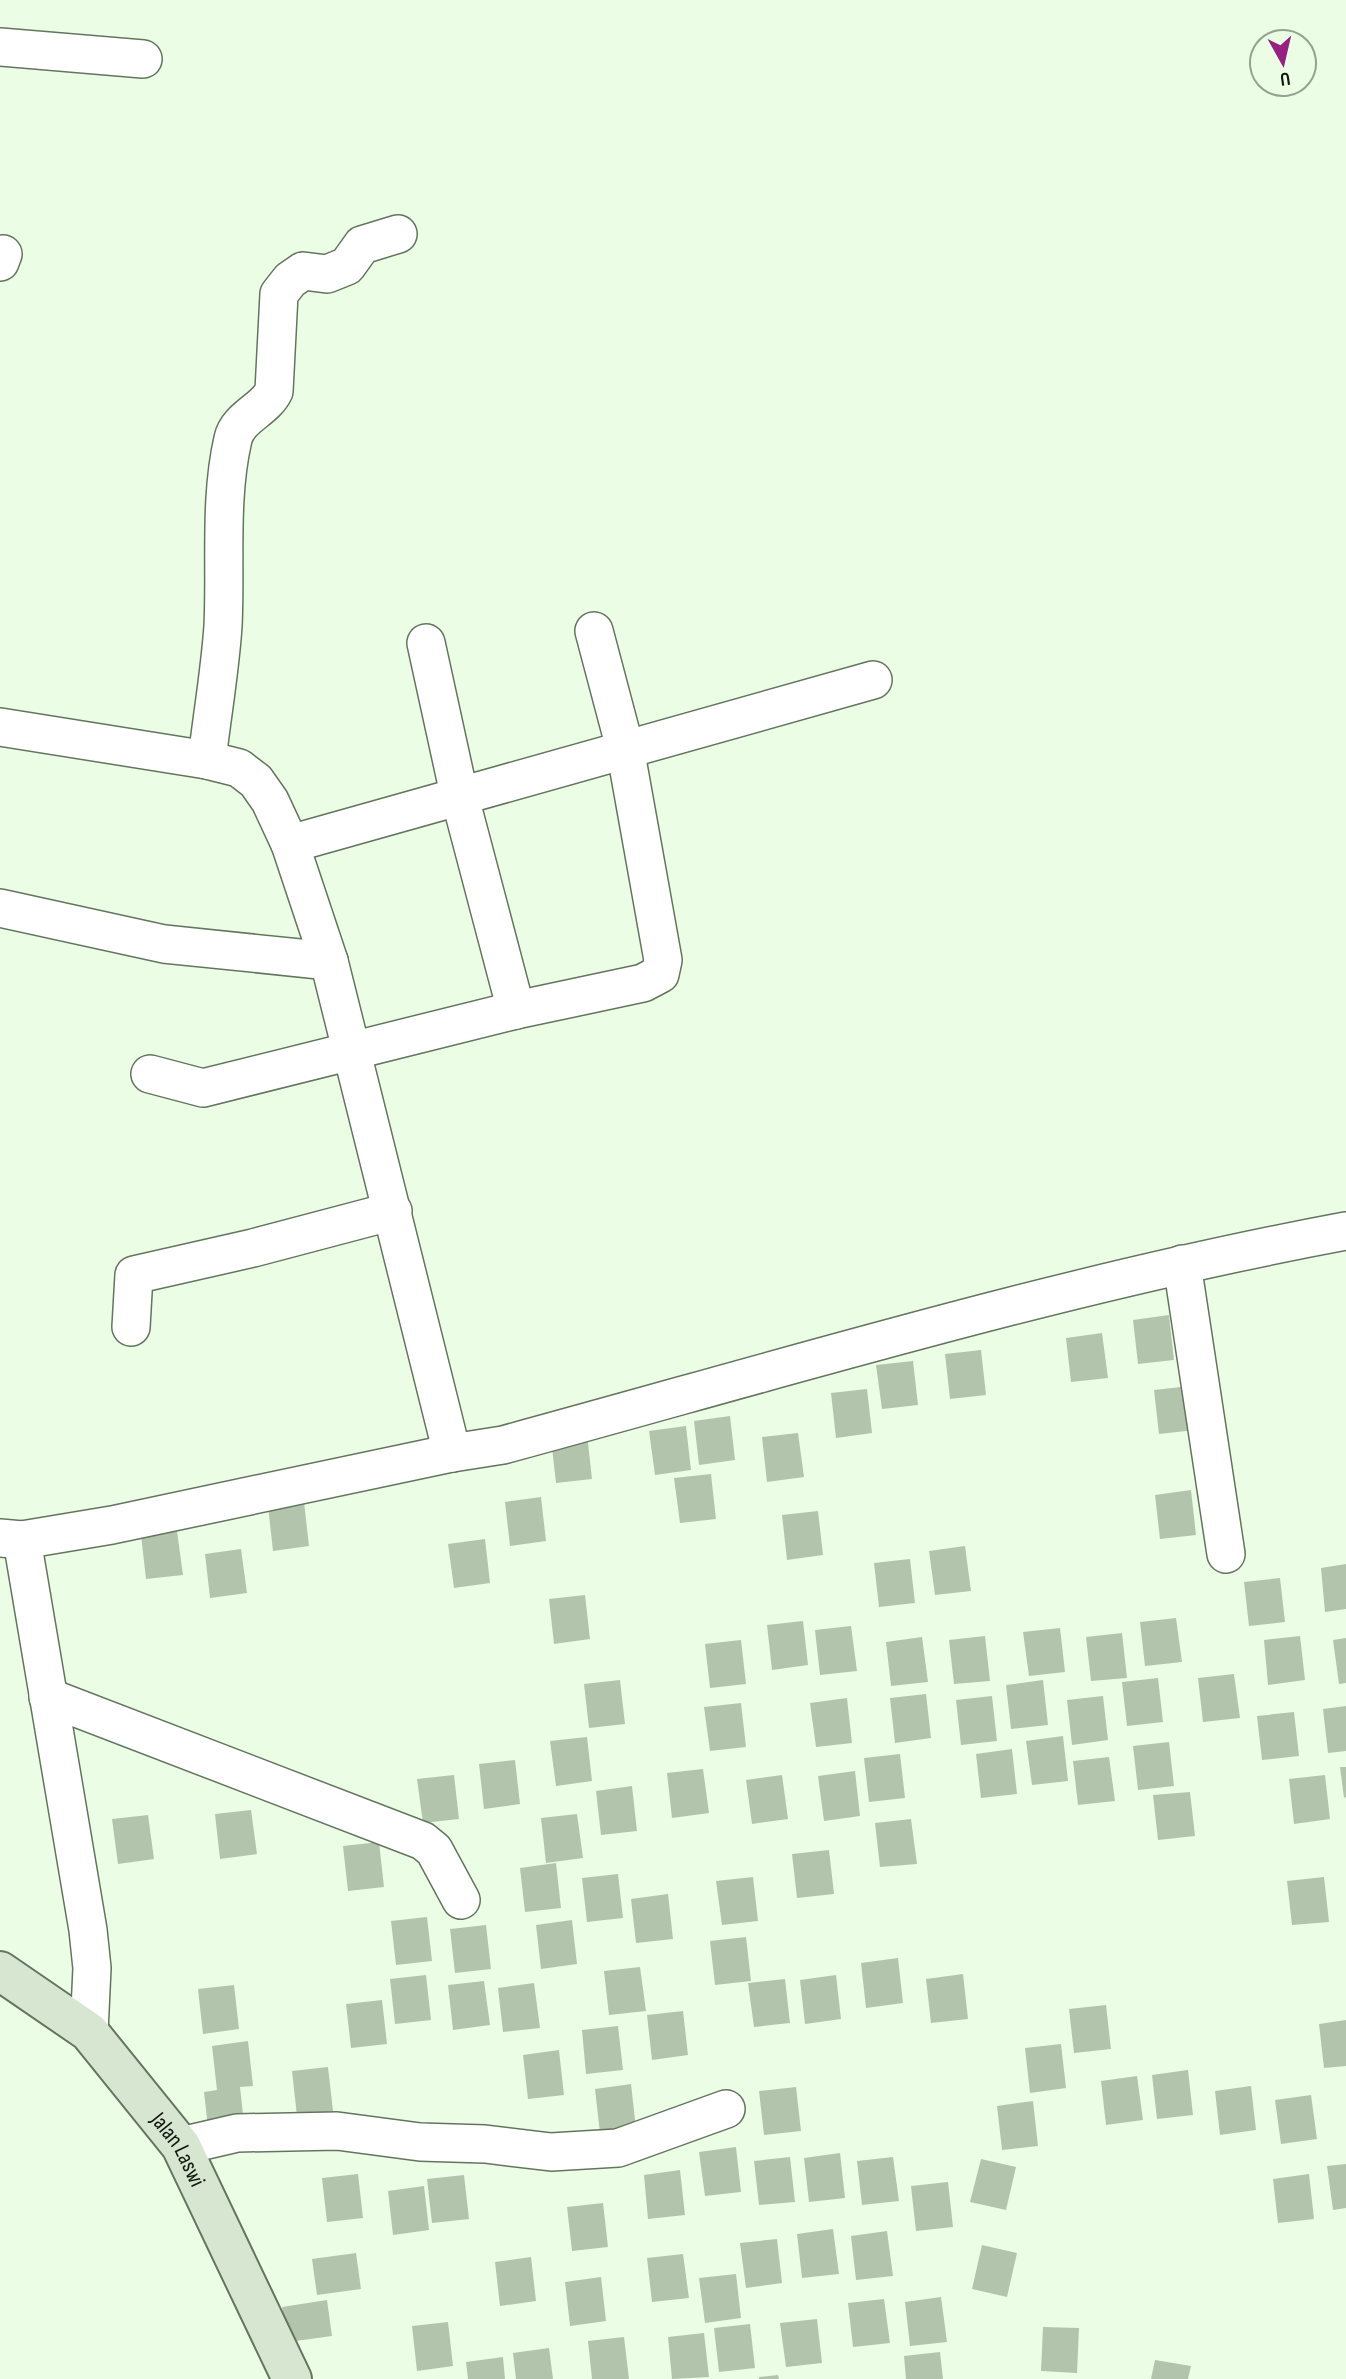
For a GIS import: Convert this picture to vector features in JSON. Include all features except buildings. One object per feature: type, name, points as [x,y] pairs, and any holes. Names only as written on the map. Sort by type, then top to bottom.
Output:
[{"type":"street","points":[[0,47],[143,59]]},
{"type":"street","points":[[207,760],[223,629],[227,488],[234,436],[244,421],[270,400],[274,391],[279,294],[290,279],[303,271],[327,274],[347,266],[362,244],[398,234]]},
{"type":"street","points":[[150,1074],[203,1088],[516,1010],[643,983],[660,974],[663,960],[625,748],[594,631]]},
{"type":"street","points":[[426,643],[459,794],[516,1010]]},
{"type":"street","points":[[290,844],[459,794],[873,680]]},
{"type":"street","points":[[0,727],[207,760],[239,768],[256,781],[270,801],[290,844],[329,961],[452,1453]]},
{"type":"street","points":[[2,919],[164,944],[329,961]]},
{"type":"street","points":[[131,1327],[134,1275],[253,1248],[393,1211]]},
{"type":"street","points":[[89,2032],[92,1968],[88,1930],[48,1697],[11,1539],[112,1525],[452,1453],[503,1445],[958,1321],[1182,1264],[1346,1231]]},
{"type":"street","points":[[1182,1264],[1226,1554]]},
{"type":"street","points":[[48,1697],[423,1841],[434,1850],[461,1900]]},
{"type":"street","name":"Jalan Laswi","points":[[0,1971],[89,2032],[181,2146],[292,2379]]},
{"type":"street","points":[[181,2146],[237,2133],[337,2131],[420,2142],[485,2144],[551,2152],[618,2148],[726,2109]]}]
